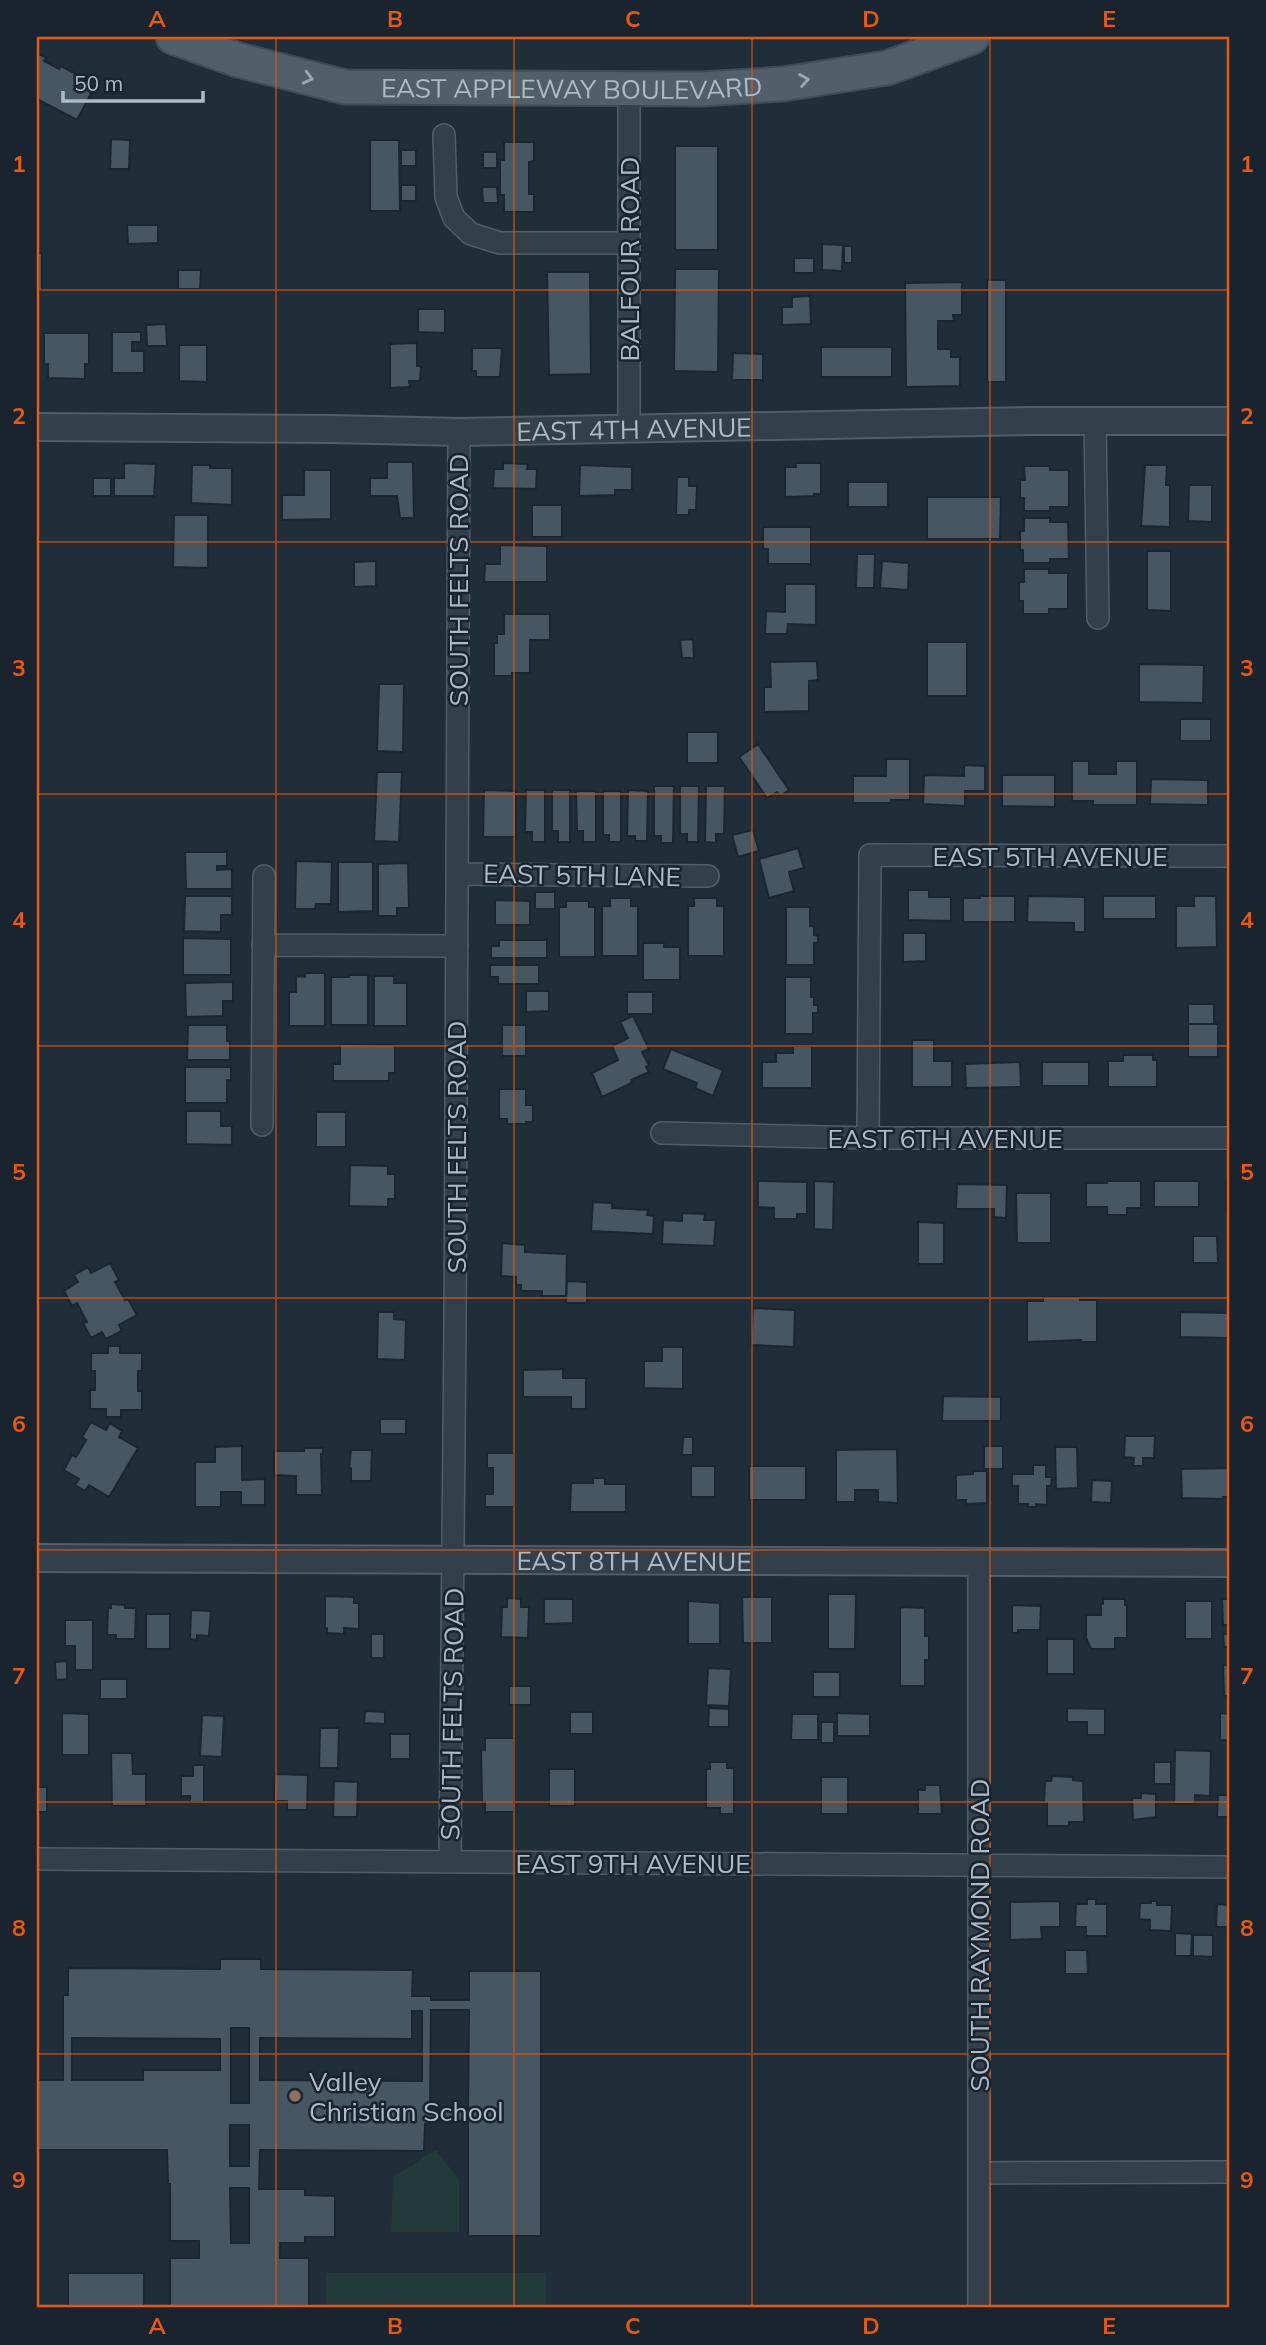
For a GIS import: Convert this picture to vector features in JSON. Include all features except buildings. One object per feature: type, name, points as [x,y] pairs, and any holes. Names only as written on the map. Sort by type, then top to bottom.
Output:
[{"type":"main road","name":"EAST APPLEWAY BOULEVARD","points":[[173,37],[238,60],[345,87],[629,89],[702,89],[783,83],[874,70],[887,68],[972,37]]},
{"type":"street","name":"BALFOUR ROAD","points":[[629,89],[629,429]]},
{"type":"street","points":[[444,135],[446,197],[454,218],[471,234],[500,243],[629,243]]},
{"type":"street","points":[[1095,421],[1098,618]]},
{"type":"street","name":"EAST 4TH AVENUE","points":[[37,428],[459,432],[1229,421]]},
{"type":"street","name":"SOUTH FELTS ROAD","points":[[450,1863],[459,432]]},
{"type":"street","name":"EAST 5TH AVENUE","points":[[868,1138],[870,855],[1229,856]]},
{"type":"street","name":"EAST 5TH LANE","points":[[457,874],[708,876]]},
{"type":"street","points":[[262,1125],[264,876]]},
{"type":"street","points":[[263,945],[457,946]]},
{"type":"street","name":"EAST 6TH AVENUE","points":[[662,1133],[868,1138],[1229,1138]]},
{"type":"street","name":"EAST 8TH AVENUE","points":[[37,1558],[1229,1563]]},
{"type":"street","name":"SOUTH RAYMOND ROAD","points":[[979,1563],[979,2308]]},
{"type":"street","name":"EAST 9TH AVENUE","points":[[37,1860],[1229,1867]]},
{"type":"street","points":[[980,2173],[1229,2172]]},
{"type":"green space","points":[[436,2150],[459,2180],[459,2232],[391,2232],[393,2177]]},
{"type":"green space","points":[[326,2273],[546,2273],[546,2308],[326,2308]]},
{"type":"place","name":"Valley Christian School","points":[[295,2096]]}]
